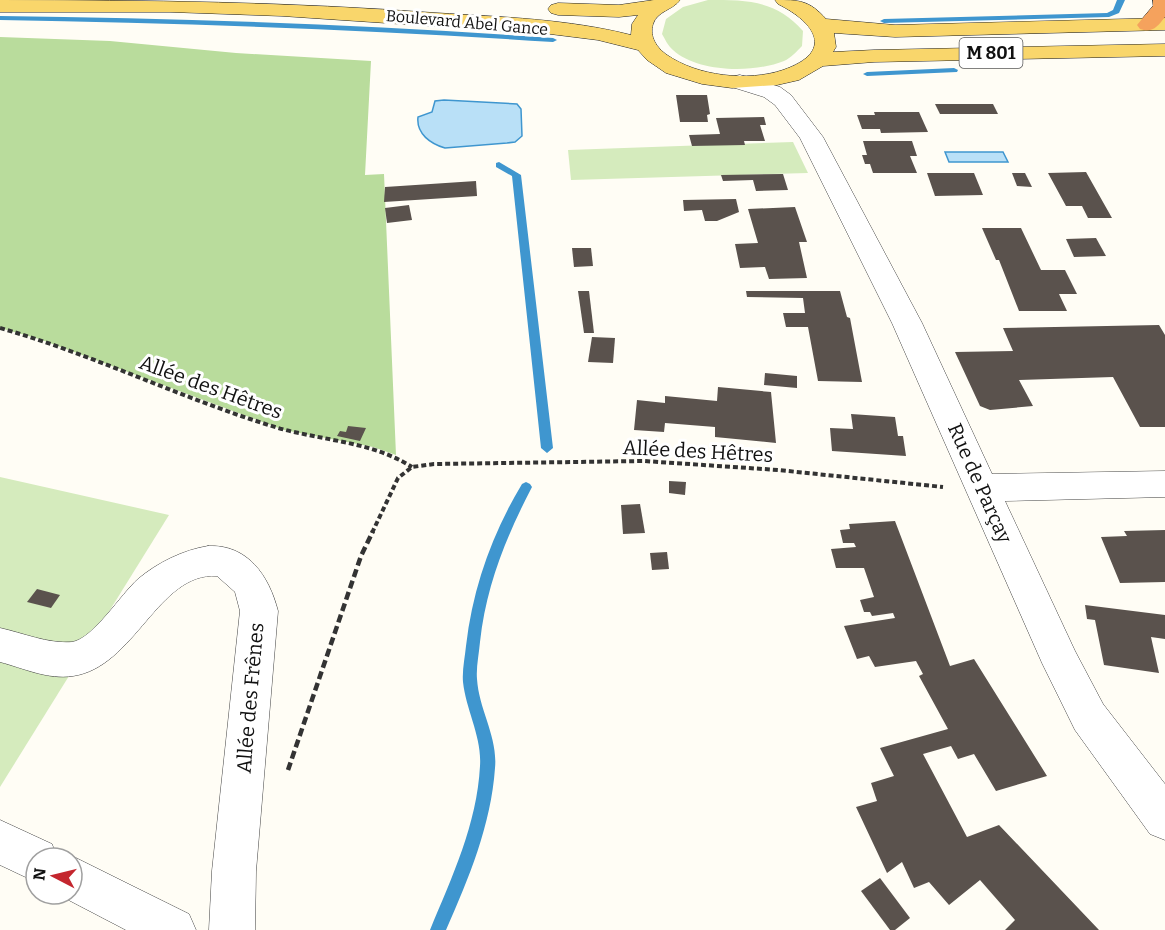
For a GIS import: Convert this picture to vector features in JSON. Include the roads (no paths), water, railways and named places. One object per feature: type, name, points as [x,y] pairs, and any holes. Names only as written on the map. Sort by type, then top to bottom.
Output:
[{"type":"highway","points":[[1156,24],[1163,7],[1163,0]]},
{"type":"main road","name":"Boulevard Abel Gance","points":[[428,0],[605,11],[664,3]]},
{"type":"main road","name":"M 801","points":[[785,0],[808,12],[822,25],[859,30],[906,31],[1156,24]]},
{"type":"main road","points":[[645,45],[641,28],[644,20],[664,3]]},
{"type":"main road","name":"Boulevard Abel Gance","points":[[0,6],[216,7],[365,14],[598,34],[645,45]]},
{"type":"main road","points":[[811,65],[826,46],[826,32],[822,25]]},
{"type":"main road","name":"M 801","points":[[645,45],[659,59],[681,71],[709,79],[740,82],[775,79],[811,65],[874,56],[1165,50]]},
{"type":"street","name":"Rue de Parçay","points":[[811,65],[798,84],[798,98],[811,137],[907,323],[1061,663],[1089,717],[1165,819]]},
{"type":"street","name":"Rue de Parçay","points":[[740,82],[772,92],[783,99],[811,137]]},
{"type":"street","points":[[982,488],[1165,484]]},
{"type":"street","name":"Allée des Frênes","points":[[0,645],[56,658],[81,657],[94,650],[140,600],[160,582],[181,570],[202,561],[223,562],[240,570],[254,590],[259,611],[234,871],[232,930]]},
{"type":"street","points":[[0,842],[24,854]]},
{"type":"street","points":[[84,884],[173,930]]},
{"type":"water","points":[[435,101],[517,104],[521,109],[522,136],[515,142],[507,143],[445,148],[435,144],[422,133],[418,117],[432,112]]},
{"type":"water","points":[[945,152],[1003,152],[1008,162],[949,162]]},
{"type":"waterway","points":[[884,21],[1109,15],[1116,11],[1121,0]]},
{"type":"waterway","points":[[0,18],[277,25],[553,40]]},
{"type":"waterway","points":[[867,74],[954,70]]},
{"type":"waterway","points":[[499,165],[516,175],[547,448]]},
{"type":"waterway","points":[[438,930],[470,850],[486,788],[488,755],[470,678],[478,610],[489,568],[505,526],[526,487]]}]
